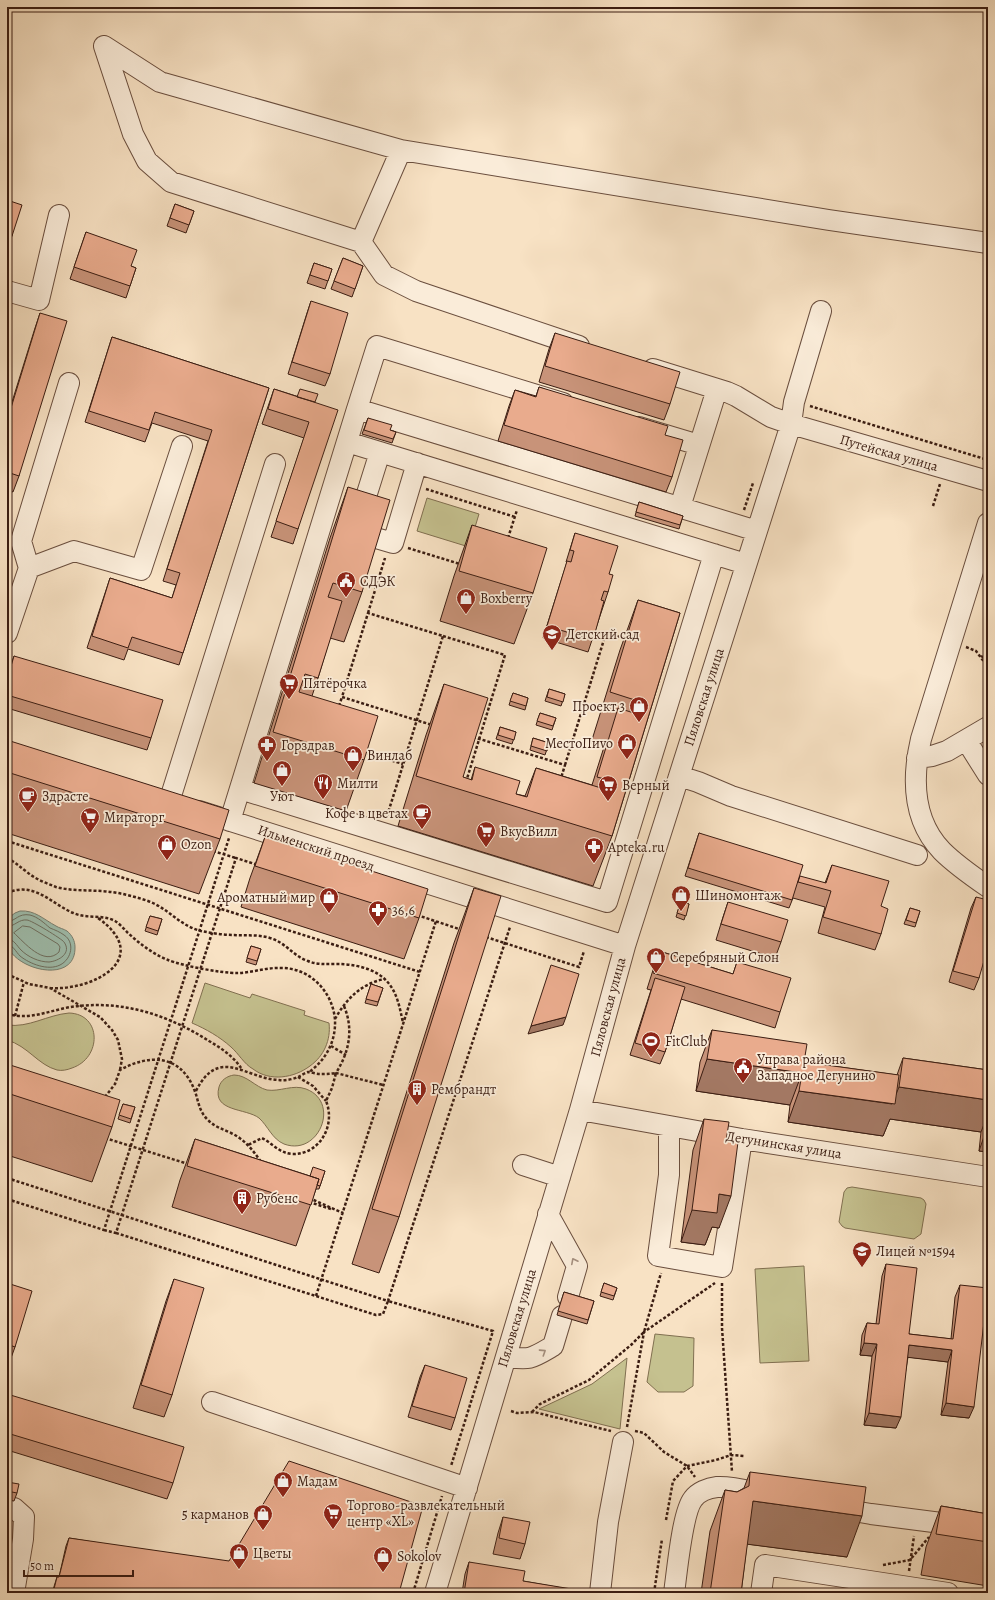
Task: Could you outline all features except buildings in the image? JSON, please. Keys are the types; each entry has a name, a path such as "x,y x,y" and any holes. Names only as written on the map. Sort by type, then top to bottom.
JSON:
{"street":[{"path":"593,351 416,290 384,275 361,242 171,182 147,161 133,134 104,46 160,82 401,150 821,219 988,243"},
{"path":"361,242 401,150"},
{"path":"7,291 39,300 59,215"},
{"name":"Пяловская улица","path":"436,1593 580,1110 625,946 791,424 794,402 821,311"},
{"path":"232,822 240,789 377,346 579,408"},
{"name":"Путейская улица","path":"637,364 736,396 771,417 791,424 988,481"},
{"path":"7,633 29,568 21,541 69,383"},
{"path":"680,507 680,477 699,445 717,389"},
{"path":"357,408 757,531"},
{"path":"624,422 699,445"},
{"path":"347,442 746,564"},
{"path":"29,568 74,551 141,570 182,446"},
{"path":"355,532 380,452"},
{"name":"Ильменский проезд","path":"275,464 162,800 625,946"},
{"path":"322,522 391,543 417,464"},
{"path":"987,529 921,739 915,778 920,812 932,839 952,861 988,888"},
{"path":"240,789 607,902 714,554"},
{"path":"917,758 939,754 988,727"},
{"path":"966,740 988,775"},
{"path":"679,776 698,782 730,796 916,855"},
{"name":"Дегунинская улица","path":"580,1110 742,1139 988,1177"},
{"path":"669,1126 669,1175 658,1256 722,1273 742,1139"},
{"path":"523,1165 560,1177"},
{"path":"548,1214 577,1266 568,1297"},
{"path":"506,1357 526,1359 536,1356 552,1346 562,1316"},
{"path":"212,1402 467,1488"},
{"path":"600,1593 608,1522 623,1442"},
{"path":"674,1593 686,1516 693,1499 705,1490 717,1487 733,1488 787,1498"},
{"path":"817,1504 871,1514 988,1529"},
{"path":"7,1506 14,1508 24,1516 24,1539 14,1593"},
{"path":"761,1593 765,1565 883,1581 906,1587 948,1593"}],"path":[{"path":"794,402 988,460"},
{"path":"411,485 515,517"},
{"path":"508,538 522,495"},
{"path":"337,712 391,543 467,566"},
{"path":"368,613 505,655 465,783 472,785"},
{"path":"561,780 606,633 628,639"},
{"path":"382,833 442,636"},
{"path":"963,647 976,651 988,660"},
{"path":"979,654 988,667"},
{"path":"342,697 437,726"},
{"path":"472,737 565,765"},
{"path":"358,750 403,764"},
{"path":"104,1230 224,854 232,822"},
{"path":"7,841 420,972"},
{"path":"209,849 265,867"},
{"path":"7,858 27,872 50,884 68,889 111,892 135,897 152,903 187,926 212,933 251,935 270,938 280,942 297,956 308,961 318,964 345,964 362,967 378,973 386,979 396,993 403,1023"},
{"path":"116,1233 236,858"},
{"path":"7,893 26,890 37,892 46,895 69,911 78,915 108,918 117,922 139,942 168,960 201,968 237,973 281,968 300,971 319,983 333,1009 335,1020 334,1031 331,1046 322,1060 309,1072 288,1080 274,1080 242,1069 231,1067 214,1070 203,1079 196,1092"},
{"path":"7,1199 379,1316 384,1313 515,911"},
{"path":"413,914 463,930"},
{"path":"8,975 24,982 50,988 72,988 93,982 108,974 117,964 120,951 119,943 111,929 97,917"},
{"path":"316,1296 436,921"},
{"path":"484,936 579,967 584,951"},
{"path":"335,1020 352,995 365,986 386,979"},
{"path":"15,1016 24,982"},
{"path":"50,988 100,1017 112,1030 120,1048 122,1059 115,1084 101,1101"},
{"path":"7,1014 15,1016 36,1016 79,1006 109,1006 156,1013 182,1025 217,1046 233,1059 242,1069"},
{"path":"326,1101 336,1074 346,1055 350,1035 344,1006"},
{"path":"331,1046 346,1055"},
{"path":"120,1070 142,1060 159,1059 170,1063 182,1071 188,1077 196,1092 198,1105 208,1121 217,1127 232,1133 248,1145 265,1167"},
{"path":"309,1072 336,1074 383,1085"},
{"path":"248,1145 260,1138 290,1154 312,1148 322,1138 329,1123 330,1113 326,1101 313,1086 298,1077"},
{"path":"102,1136 195,1166"},
{"path":"7,1178 388,1301 493,1331 413,1593"},
{"path":"305,1196 343,1213"},
{"path":"306,1201 343,1213"},
{"path":"623,1442 627,1429 644,1332 666,1257"},
{"path":"531,1412 540,1404 588,1380 631,1345 644,1332 722,1273"},
{"path":"722,1273 722,1328 733,1488"},
{"path":"883,1581 910,1560 932,1535 925,1521"},
{"path":"906,1587 910,1560 925,1521"}],"shaded area":[{"path":"427,498 479,514 469,547 417,531"},
{"path":"205,983 250,998 252,994 305,1011 304,1015 329,1023 329,1035 326,1047 315,1062 297,1073 289,1076 274,1077 260,1073 250,1067 222,1040 192,1023"},
{"path":"69,1013 80,1015 88,1021 92,1028 94,1037 93,1046 89,1055 82,1063 72,1068 57,1070 50,1068 21,1047 7,1040 7,1025 23,1025"},
{"path":"234,1075 243,1077 267,1090 296,1087 306,1089 317,1096 322,1105 324,1116 316,1136 307,1143 296,1146 284,1144 273,1136 259,1118 225,1105 220,1101 218,1095 219,1087 221,1082 229,1076"},
{"path":"852,1187 921,1198 924,1200 926,1204 921,1234 914,1239 845,1228 842,1226 839,1222 844,1192 847,1188"},
{"path":"804,1266 809,1361 760,1363 755,1269"},
{"path":"655,1334 694,1338 693,1386 684,1392 658,1392 647,1382"},
{"path":"627,1358 620,1429 539,1409 592,1384"}],"water":[{"path":"20,911 35,913 57,927 66,930 70,934 74,940 75,947 73,959 66,966 57,970 46,970 23,962 14,955 7,944 7,919"}],"place":[{"name":"СДЭК","path":"346,598"},
{"name":"Boxberry","path":"466,615"},
{"name":"Детский сад","path":"552,651"},
{"name":"Пятёрочка","path":"289,700"},
{"name":"Проект 3","path":"639,723"},
{"name":"МестоПиvo","path":"627,760"},
{"name":"Горздрав","path":"267,762"},
{"name":"Винлаб","path":"353,772"},
{"name":"Уют","path":"282,787"},
{"name":"Милти","path":"323,800"},
{"name":"Верный","path":"608,802"},
{"name":"Здрасте","path":"28,813"},
{"name":"Кофе в цветах","path":"422,830"},
{"name":"Мираторг","path":"90,834"},
{"name":"ВкусВилл","path":"486,848"},
{"name":"Ozon","path":"167,861"},
{"name":"Apteka.ru","path":"594,864"},
{"name":"Шиномонтаж","path":"681,912"},
{"name":"Ароматный мир","path":"329,914"},
{"name":"36,6","path":"378,927"},
{"name":"Серебряный Слон","path":"656,974"},
{"name":"FitClub","path":"651,1058"},
{"name":"Управа района Западное Дегунино","path":"743,1084"},
{"name":"Рембрандт","path":"417,1106"},
{"name":"Рубенс","path":"242,1215"},
{"name":"Лицей №1594","path":"862,1268"},
{"name":"Мадам","path":"283,1498"},
{"name":"Торгово-развлекательный центр «XL»","path":"333,1530"},
{"name":"5 карманов","path":"263,1531"},
{"name":"Цветы","path":"239,1570"},
{"name":"Sokolov","path":"383,1573"}]}
